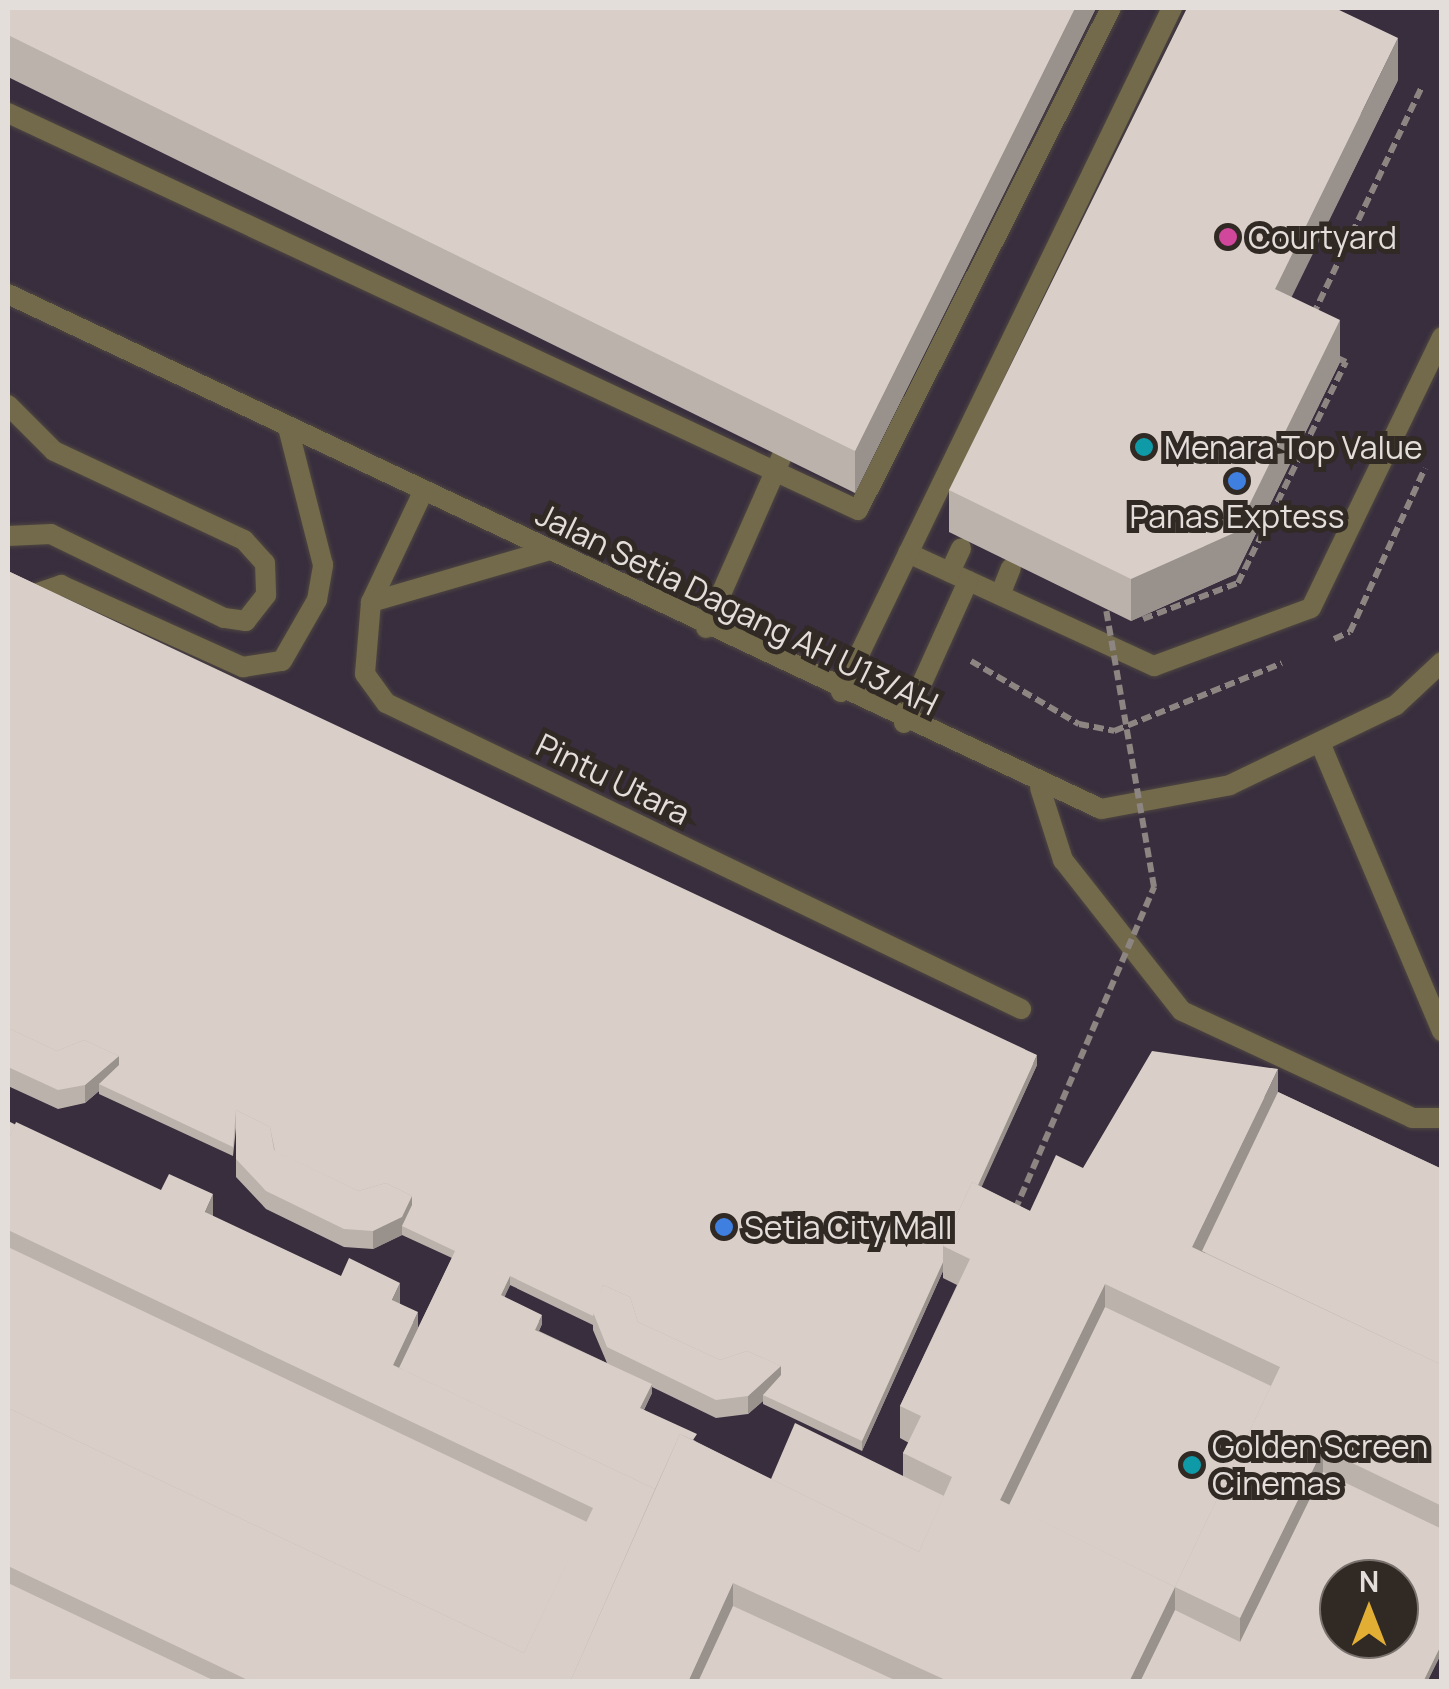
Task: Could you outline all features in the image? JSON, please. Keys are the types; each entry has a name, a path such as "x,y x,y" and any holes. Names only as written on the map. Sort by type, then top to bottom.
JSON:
{"street":[{"path":"8,113 858,510 1111,8"},
{"path":"841,692 1172,8"},
{"name":"Jalan Setia Dagang AH U13/AH","path":"8,294 1040,788 1116,806 1230,785 1320,745 1396,705 1442,662"},
{"path":"908,553 1154,666 1311,608 1442,337"},
{"path":"706,628 806,401"},
{"path":"8,405 54,451 244,540 265,563 266,595 246,621 224,618 51,534 8,536"},
{"path":"677,428 715,410"},
{"path":"35,594 62,585 244,667 282,661 317,600 323,566 288,428"},
{"name":"Pintu Utara","path":"423,492 371,602 365,674 386,704 1021,1009"},
{"path":"904,723 959,577 961,548"},
{"path":"371,602 547,551"},
{"path":"1000,595 1011,568"},
{"path":"1320,745 1442,1032"},
{"path":"1040,788 1064,860 1182,1011 1412,1118 1442,1118"}],"path":[{"path":"1309,322 1422,86"},
{"path":"1130,624 1238,583 1346,362 1316,347"},
{"path":"1006,1232 1154,887 1106,608"}],"shaded area":[{"path":"8,8 1441,8 1441,1681 8,1682"}],"building":[{"path":"8,8 1075,8 855,451 8,35"},
{"path":"1187,8 1335,8 1398,38 1275,289 1340,320 1236,532 1131,579 949,490"},
{"path":"8,571 1037,1055 978,1185 972,1182 943,1246 943,1262 862,1441 763,1395 781,1375 781,1366 747,1351 720,1360 638,1322 630,1297 603,1285 593,1316 510,1276 501,1295 542,1315 535,1330 652,1384 640,1408 697,1434 693,1440 680,1434 655,1489 399,1368 455,1251 402,1226 412,1196 386,1183 358,1191 275,1151 270,1127 236,1110 233,1147 99,1084 119,1065 119,1056 84,1040 57,1051 8,1028"},
{"path":"8,1028 57,1051 84,1040 119,1056 85,1085 58,1090 8,1067"},
{"path":"1152,1051 1278,1069 1192,1247 1442,1365 1442,1506 1323,1449 1240,1618 1175,1587 1129,1682 950,1682 733,1583 688,1682 570,1682 680,1434 919,1552 952,1477 903,1453 921,1416 900,1406 970,1259 943,1246 972,1182 1030,1211 1056,1155 1083,1168","holes":["1105,1284 1280,1367 1175,1587 1000,1500"]},
{"path":"1278,1092 1442,1169 1442,1365 1202,1251"},
{"path":"236,1110 270,1127 274,1150 358,1191 386,1183 412,1196 402,1217 373,1231 344,1229 266,1191 236,1159"},
{"path":"8,1121 15,1125 8,1141"},
{"path":"16,1122 161,1190 169,1174 213,1194 205,1212 341,1276 349,1258 400,1283 392,1300 418,1312 393,1365 655,1489 570,1682 252,1682 8,1566 8,1408 524,1653 593,1508 8,1230 8,1141"},
{"path":"8,1247 587,1522 524,1653 8,1408"},
{"path":"603,1285 630,1297 638,1322 720,1360 747,1351 781,1366 748,1396 716,1400 607,1347 593,1312"},
{"path":"1105,1307 1271,1386 1175,1587 1009,1505"},
{"path":"795,1423 944,1496 919,1552 771,1479"},
{"path":"1323,1472 1442,1529 1442,1643 1423,1682 1140,1682 1175,1610 1240,1642"},
{"path":"8,1583 217,1682 8,1682"},
{"path":"733,1606 899,1682 698,1682"}],"place":[{"name":"Courtyard","path":"1228,237"},
{"name":"Menara Top Value","path":"1144,447"},
{"name":"Panas Exptess","path":"1237,481"},
{"name":"Setia City Mall","path":"724,1227"},
{"name":"Golden Screen Cinemas","path":"1192,1465"}]}
